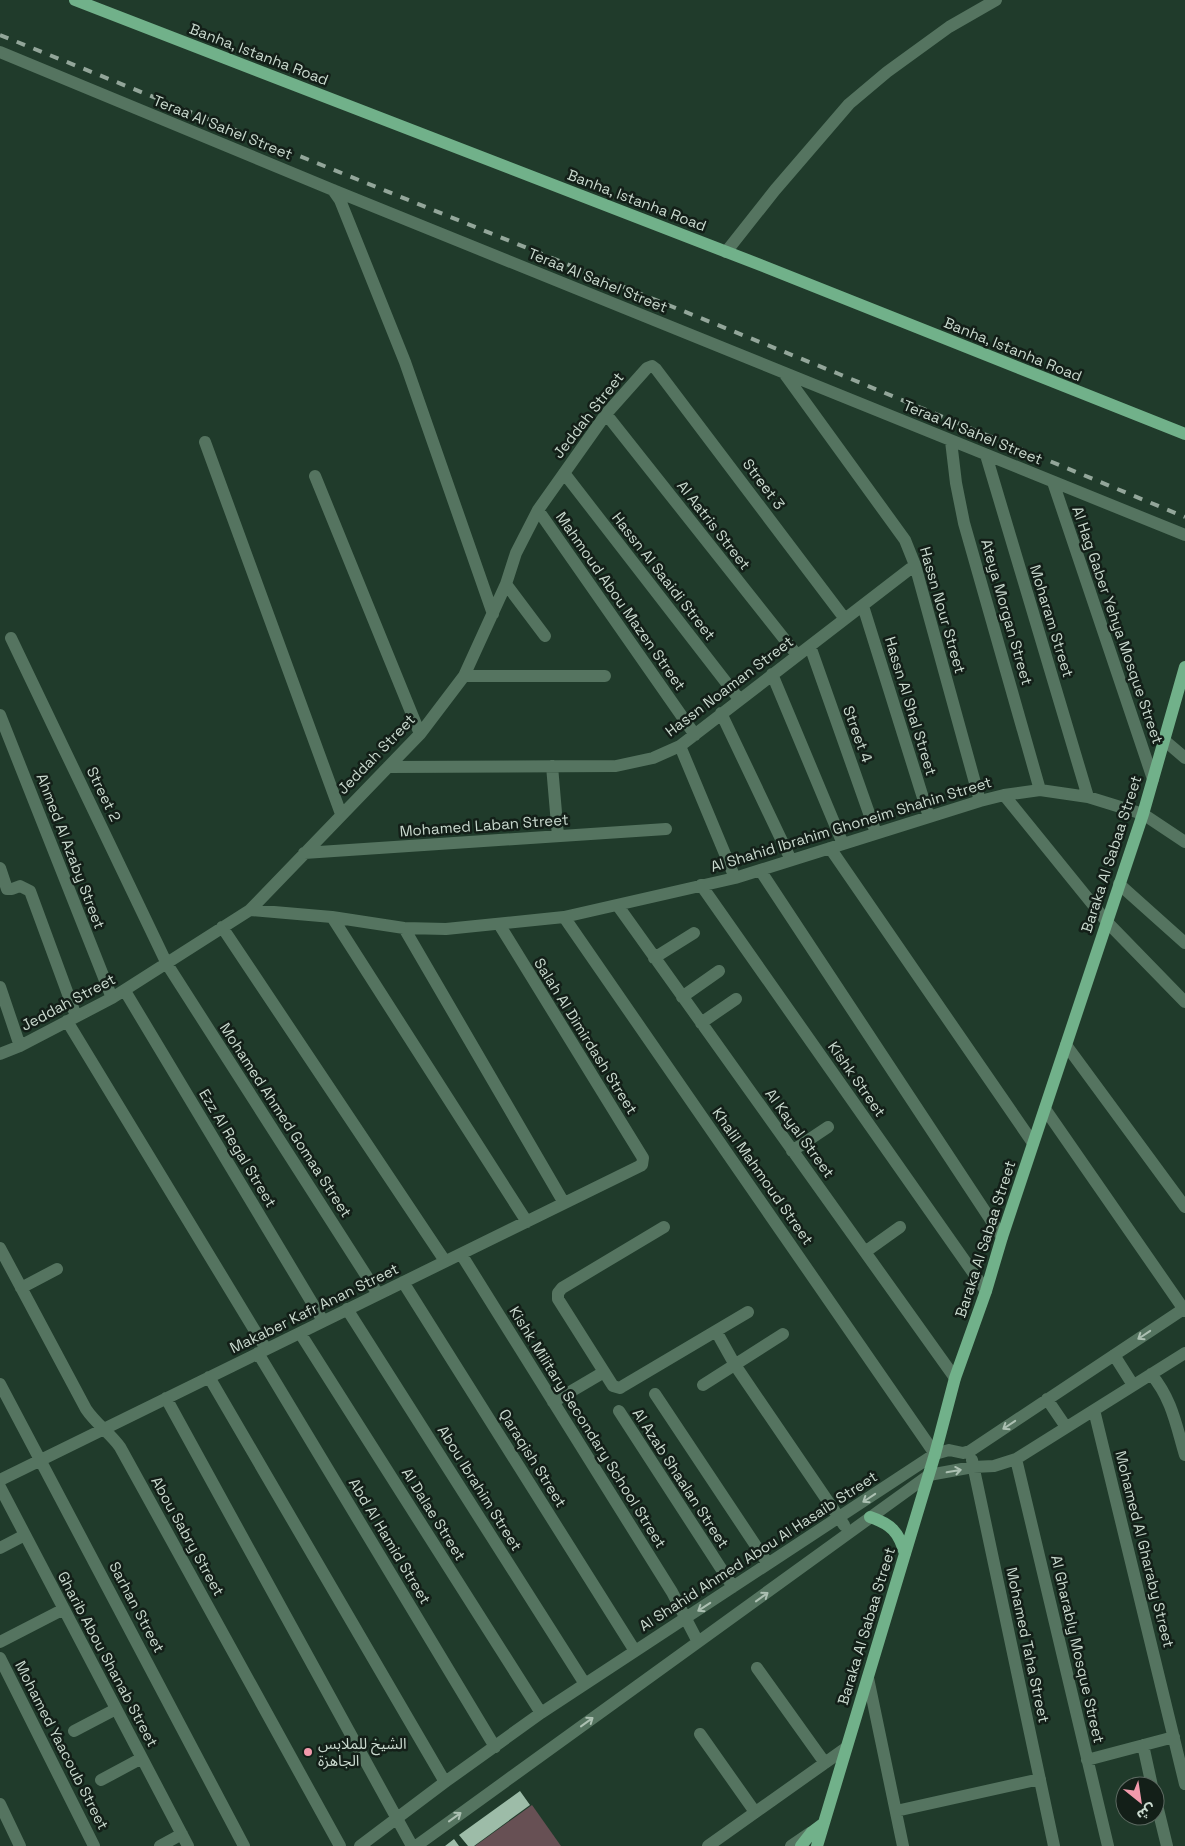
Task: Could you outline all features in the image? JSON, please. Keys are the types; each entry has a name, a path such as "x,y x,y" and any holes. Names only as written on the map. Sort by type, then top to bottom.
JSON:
{"main road":[{"name":"Banha, Istanha Road","path":"75,0 726,252 1185,434"},
{"name":"Baraka Al Sabaa Street","path":"801,1846 818,1840 824,1823 929,1475 955,1378 986,1291 1002,1237 1142,814 1185,668"},
{"path":"870,1517 883,1521 894,1530 902,1541 905,1554"}],"street":[{"path":"726,252 775,190 849,104 887,72 949,27 996,0"},
{"name":"Teraa Al Sahel Street","path":"0,52 332,190 1185,536"},
{"path":"332,190 340,200 405,362 493,614"},
{"name":"Jeddah Street","path":"0,1054 20,1046 125,991 250,910 420,734 464,676 506,584 516,553 538,510 606,414 643,372 652,366 656,369"},
{"name":"Street 3","path":"656,369 845,619"},
{"name":"Hassn Nour Street","path":"784,373 905,540 915,565 980,801"},
{"name":"Al Aatris Street","path":"606,414 797,655"},
{"name":"Ateya Morgan Street","path":"952,441 956,483 964,523 1040,790"},
{"path":"205,442 341,814"},
{"name":"Moharam Street","path":"986,455 1088,797"},
{"name":"Hassn Al Saaidi Street","path":"564,473 739,699"},
{"path":"315,476 420,734"},
{"name":"Al Hag Gaber Yehya Mosque Street","path":"1053,482 1153,779"},
{"name":"Mahmoud Abou Mazen Street","path":"538,510 695,735"},
{"name":"Hassn Noaman Street","path":"388,767 616,766 653,758 680,746 695,735 739,699 915,565"},
{"path":"506,584 545,636"},
{"name":"Hassn Al Shal Street","path":"863,606 929,817"},
{"name":"Street 2","path":"11,638 167,964"},
{"name":"Street 4","path":"810,646 876,833"},
{"path":"772,674 844,844"},
{"path":"464,676 605,676"},
{"path":"721,713 790,860"},
{"name":"Ahmed Al Azaby Street","path":"0,715 112,998"},
{"path":"1164,740 1185,758"},
{"path":"680,746 735,878"},
{"path":"552,766 558,836"},
{"name":"Al Shahid Ibrahim Ghoneim Shahin Street","path":"250,910 332,917 404,928 446,929 564,917 735,878 980,801 1004,795 1040,790 1088,797 1142,814 1185,842"},
{"path":"1004,795 1107,922 1185,1002"},
{"name":"Mohamed Laban Street","path":"304,853 666,829"},
{"path":"830,848 1033,1144"},
{"name":"Abd Al Hamid Street","path":"0,868 6,887 10,890 20,886 30,891 72,1019 262,1351 495,1746"},
{"path":"760,870 1002,1237"},
{"path":"1119,884 1185,943"},
{"name":"Kishk Street","path":"701,885 986,1291"},
{"name":"Al Kayal Street","path":"618,906 955,1378"},
{"path":"332,917 527,1222"},
{"name":"Khalil Mahmoud Street","path":"564,917 935,1454"},
{"name":"Salah Al Dimirdash Street","path":"499,924 643,1158 642,1165"},
{"path":"222,927 445,1261"},
{"path":"404,928 564,1203"},
{"path":"654,958 694,934"},
{"name":"Mohamed Ahmed Gomaa Street","path":"167,964 378,1294"},
{"path":"682,997 719,971"},
{"path":"0,987 20,1046"},
{"name":"Ezz Al Regal Street","path":"125,991 323,1321"},
{"path":"701,1023 736,1000"},
{"path":"1066,1045 1185,1206"},
{"path":"970,1450 1184,1309 1045,1109"},
{"path":"792,1151 828,1127"},
{"name":"Makaber Kafr Anan Street","path":"0,1480 642,1165"},
{"path":"664,1227 562,1288 558,1293 558,1299 613,1386 620,1388 748,1312"},
{"path":"865,1252 900,1227"},
{"name":"Abou Sabry Street","path":"0,1248 86,1409 120,1447 340,1846"},
{"name":"Kishk Military Secondary School Street","path":"460,1254 672,1592 698,1642"},
{"path":"21,1288 57,1269"},
{"name":"Qaraqish Street","path":"403,1282 636,1651"},
{"name":"Abou Ibrahim Street","path":"347,1309 585,1684"},
{"path":"716,1331 735,1365 850,1534"},
{"name":"Al Dalae Street","path":"300,1332 541,1713"},
{"path":"703,1385 783,1334"},
{"name":"Al Shahid Ahmed Abou Al Hasaib Street","path":"416,1846 850,1534 870,1517 929,1475 973,1467 994,1466 1016,1459 1185,1353"},
{"path":"1114,1355 1133,1385"},
{"path":"553,1402 604,1372"},
{"path":"1151,1374 1162,1387 1170,1402 1185,1456"},
{"path":"209,1377 445,1782"},
{"name":"Sarhan Street","path":"0,1384 244,1846"},
{"path":"655,1394 768,1564"},
{"path":"166,1398 412,1846"},
{"path":"1048,1399 1066,1427"},
{"name":"Mohamed Al Gharaby Street","path":"1094,1410 1185,1784"},
{"name":"Al Azab Shaalan Street","path":"619,1411 733,1587"},
{"name":"Al Shahid Ahmed Abou Al Hasaib Street","path":"360,1846 541,1713 935,1454 949,1450 963,1453 970,1450"},
{"name":"Mohamed Taha Street","path":"970,1450 1054,1846"},
{"name":"Al Gharably Mosque Street","path":"1016,1459 1108,1846"},
{"name":"Gharib Abou Shanab Street","path":"0,1487 188,1846"},
{"path":"0,1548 25,1535"},
{"path":"0,1642 64,1610"},
{"name":"Mohamed Yaacoub Street","path":"0,1658 94,1846"},
{"path":"757,1668 825,1763"},
{"path":"868,1678 903,1846"},
{"path":"74,1731 116,1709"},
{"path":"700,1734 755,1812"},
{"path":"1087,1760 1174,1736"},
{"path":"1143,1745 1150,1776"},
{"path":"708,1846 846,1748"},
{"path":"101,1780 142,1758"},
{"path":"896,1811 1040,1778"},
{"path":"0,1804 20,1846"},
{"path":"1162,1826 1167,1846"},
{"path":"160,1846 182,1834"},
{"path":"791,1846 818,1840"}],"shaded area":[{"path":"532,1805 561,1846 475,1846"}],"building":[{"path":"520,1791 530,1805 474,1846 468,1846 459,1835"},
{"path":"454,1839 459,1846 445,1846"}],"railway":[{"path":"0,35 839,374 1185,517"}],"place":[{"name":"الشيخ للملابس الجاهزة","path":"308,1752"}]}
